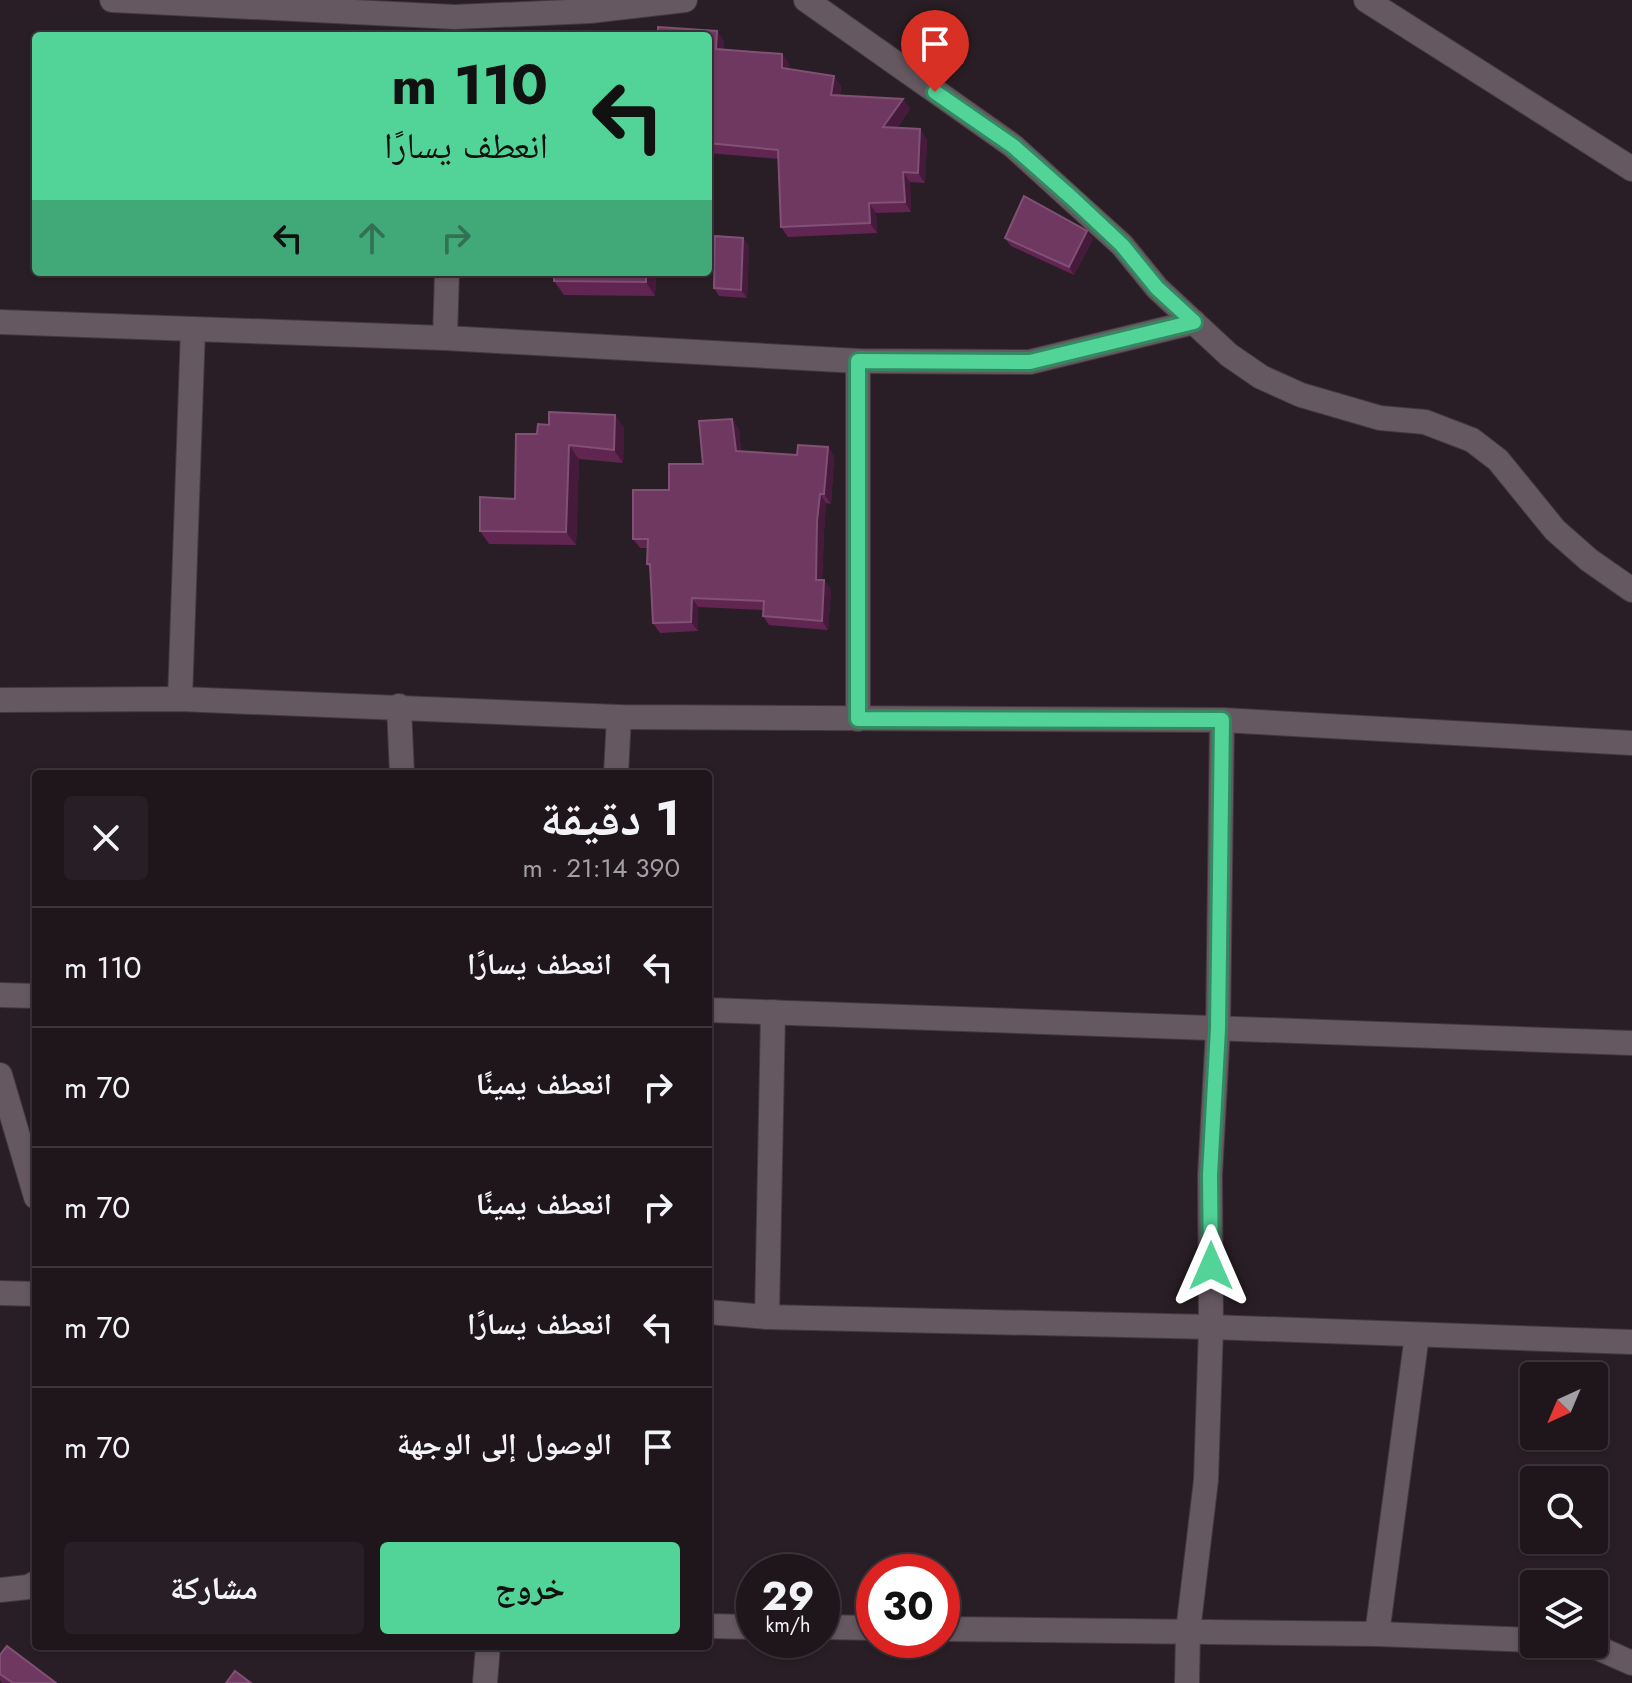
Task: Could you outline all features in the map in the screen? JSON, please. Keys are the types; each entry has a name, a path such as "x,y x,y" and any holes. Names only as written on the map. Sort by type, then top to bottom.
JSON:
{"street":[{"path":"112,0 454,26 685,0"},
{"path":"806,0 1013,146 1122,245 1157,288 1229,355 1261,377 1301,395 1380,418 1425,422 1472,440 1498,460 1555,530 1589,560 1632,590"},
{"path":"1366,0 1632,169"},
{"path":"445,338 447,276"},
{"path":"0,322 445,338 858,361 1030,362 1194,322"},
{"path":"180,699 193,329"},
{"path":"858,361 858,719"},
{"path":"0,700 180,699 619,717 1222,720 1632,743"},
{"path":"399,706 402,770"},
{"path":"616,770 619,717"},
{"path":"1187,1683 1188,1631 1206,1480 1211,1327 1210,1175 1218,1029 1222,720"},
{"path":"0,995 32,996"},
{"path":"712,1010 1632,1043"},
{"path":"767,1317 773,1012"},
{"path":"0,1075 32,1183"},
{"path":"0,1293 32,1294"},
{"path":"712,1312 767,1317 1211,1327 1632,1342"},
{"path":"1377,1634 1417,1335"},
{"path":"0,1590 32,1585"},
{"path":"712,1626 736,1627"},
{"path":"960,1629 1377,1634 1520,1639"},
{"path":"485,1683 488,1650"},
{"path":"1608,1652 1632,1663"}],"building":[{"path":"658,27 717,31 716,49 782,54 782,68 834,76 831,95 903,99 883,127 920,129 918,173 903,172 905,202 869,203 870,223 781,227 778,150 712,143 712,32 658,32"},
{"path":"1024,196 1087,231 1069,267 1005,238"},
{"path":"715,236 743,238 741,290 714,288"},
{"path":"554,276 646,276 646,282 554,281"},
{"path":"549,412 615,415 614,450 569,445 566,532 480,531 480,497 515,499 516,434 537,434 538,424 549,425"},
{"path":"732,419 736,451 797,455 798,445 828,447 824,494 820,494 817,521 816,580 824,580 822,621 763,616 764,601 692,598 691,622 653,623 650,564 647,564 648,539 633,539 633,490 669,490 669,464 703,464 699,421"},
{"path":"7,1646 56,1683 13,1683 0,1674 0,1655"},
{"path":"235,1671 251,1683 226,1683"}],"route":[{"path":"935,92 1013,146 1073,199 1122,245 1157,288 1194,322 1030,362 858,361 858,719 1222,720 1218,1029 1210,1175 1211,1266"}]}
